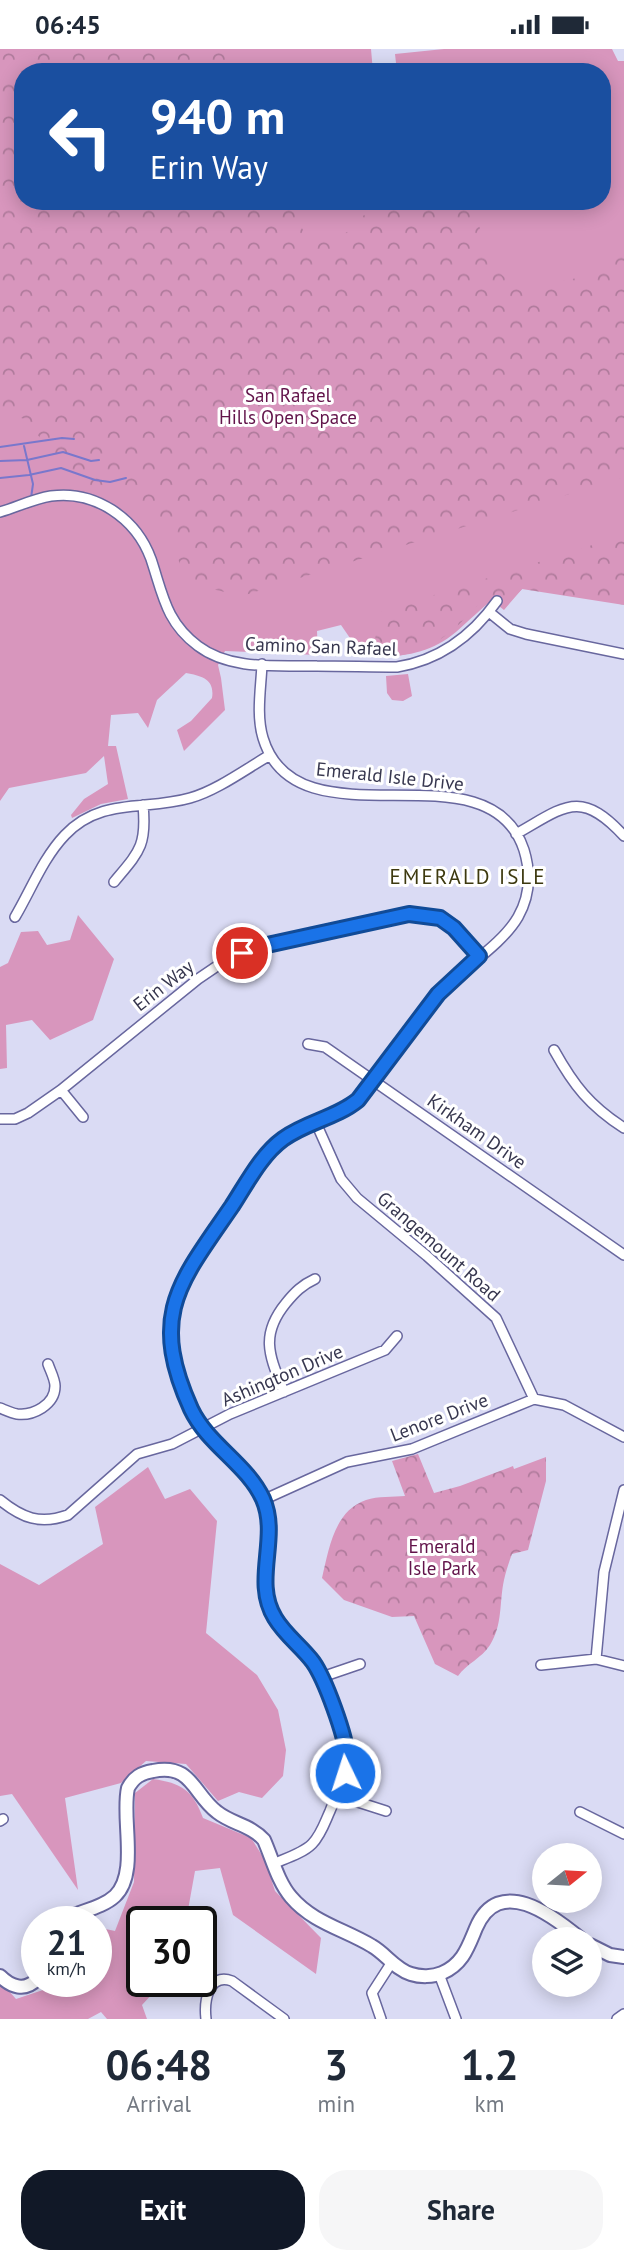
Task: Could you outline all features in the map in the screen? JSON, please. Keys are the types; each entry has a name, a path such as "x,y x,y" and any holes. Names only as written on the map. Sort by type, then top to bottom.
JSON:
{"main road":[{"path":"99,1906 114,1897 122,1885 127,1851 126,1794 131,1782 143,1773 172,1770 186,1776 217,1813 258,1833 289,1895 304,1911 370,1944 391,1962 412,1974 439,1974 456,1965 465,1956 486,1910 496,1904 518,1902 534,1907 565,1927"},
{"path":"602,1952 624,1957"},
{"path":"0,1976 9,1985 21,1988"}],"street":[{"name":"Camino San Rafael","path":"0,512 42,498 64,495 88,499 113,510 131,526 145,546 167,610 183,632 199,646 220,658 262,664 408,666 432,658 454,645 489,612 496,601"},
{"path":"489,612 510,629 523,634 624,654"},
{"name":"Emerald Isle Drive","path":"262,664 260,717 264,741 270,755 288,776 310,788 324,791 470,801 484,805 496,813 516,834 522,843 529,871 527,895 518,918 438,994 374,1081 350,1107 285,1138 268,1152 192,1264 176,1294 172,1309 170,1344 183,1388 202,1430 247,1475 263,1500 269,1518 270,1535 265,1574 269,1604 279,1624 322,1677 344,1740 347,1757 345,1773 322,1829 312,1844 275,1863"},
{"path":"15,917 51,852 66,834 88,817 113,807 143,805 200,795 270,755"},
{"path":"114,882 138,852 143,839 143,805"},
{"path":"516,834 555,810 582,806 602,814 624,836"},
{"name":"Erin Way","path":"0,1119 15,1119 29,1113 198,979 226,960 258,947 409,914 440,918 454,928 479,956"},
{"name":"Kirkham Drive","path":"308,1044 325,1047 624,1255"},
{"path":"554,1050 580,1092 594,1107 624,1128"},
{"path":"61,1090 83,1117"},
{"name":"Grangemount Road","path":"316,1123 341,1179 357,1198 496,1318 534,1399"},
{"path":"284,1392 270,1358 270,1329 276,1315 301,1286 315,1279"},
{"name":"Ashington Drive","path":"0,1500 26,1518 55,1520 68,1515 130,1458 172,1444 230,1414 385,1350 397,1336"},
{"path":"0,1408 16,1414 28,1414 41,1409 52,1398 55,1386 48,1364"},
{"path":"534,1399 564,1405 624,1437"},
{"name":"Lenore Drive","path":"263,1500 347,1462 412,1449 534,1399"},
{"path":"596,1659 604,1572 624,1490"},
{"path":"541,1665 596,1659 624,1665"},
{"path":"322,1677 360,1664"},
{"path":"336,1795 386,1811"},
{"path":"580,1812 624,1834"},
{"path":"381,2019 372,1993 391,1962"},
{"path":"439,1974 456,2019"},
{"path":"206,2019 206,1997 210,1987 217,1980 224,1978 284,2019"},
{"path":"617,2019 624,2014"}],"green space":[{"name":"San Rafael Hills Open Space","path":"0,49 371,49 372,63 14,63 14,210 611,210 611,63 396,63 395,54 444,49 612,49 618,61 624,61 624,600 527,584 504,608 494,599 446,639 414,653 368,656 352,641 341,625 317,631 318,655 225,651 218,665 225,710 184,751 177,730 191,721 212,698 211,686 202,677 186,673 157,700 148,728 138,713 111,715 108,746 116,746 128,799 101,804 72,818 71,815 84,799 108,784 104,756 86,773 9,788 0,801"},
{"name":"San Rafael Hills Open Space","path":"0,49 247,49 245,63 14,63 14,210 294,210 308,238 317,238 340,236 364,215 382,210 474,210 487,250 497,269 512,281 524,284 554,283 597,271 611,262 624,245 624,477 242,596 186,583 171,541 162,524 150,511 137,500 120,492 75,485 26,419 0,414"},
{"path":"624,535 624,605 522,589 504,610 486,596 438,641 409,654 374,657 377,613"},
{"path":"408,674 412,696 403,701 392,700 387,693 386,676"},
{"path":"78,915 114,959 93,1020 50,1040 32,1020 6,1025 7,1068 0,1069 0,967 8,963 21,932 38,931 47,945 70,940"},
{"name":"Emerald Isle Park","path":"418,1454 434,1493 546,1457 546,1481 528,1550 512,1554 504,1580 499,1621 494,1637 487,1650 458,1676 435,1664 414,1616 392,1617 344,1600 322,1578 327,1555 340,1522 355,1505 366,1500 405,1496 392,1461"},
{"path":"148,1467 165,1499 190,1489 217,1521 206,1633 257,1675 278,1710 286,1750 283,1776 262,1798 239,1792 218,1801 186,1764 146,1761 121,1783 65,1798 78,1890 12,1794 0,1796 0,1564 39,1585 103,1544 95,1507"},
{"path":"153,1779 171,1783 190,1794 203,1818 251,1838 265,1860 275,1891 321,1938 316,1974 233,1915 220,1868 195,1871 189,1906 126,1906 126,1997 149,1997 142,2005 147,2019 107,2019 101,2012 88,2019 0,2019 0,1981 16,1999 112,1997 112,1930 115,1931 134,1882 135,1793"}],"waterway":[{"path":"0,447 62,438 74,439"},
{"path":"24,446 33,484 31,498"},
{"path":"0,461 27,460 63,452 91,461 99,460"},
{"path":"0,478 61,468 95,480 110,482 126,478"}],"district":[{"name":"EMERALD ISLE","path":"468,877"}],"route":[{"path":"242,953 258,947 409,914 440,918 454,928 479,956 438,994 422,1013 358,1100 343,1111 297,1131 268,1152 192,1264 176,1294 172,1309 170,1344 190,1408 202,1430 247,1475 263,1500 269,1518 270,1535 265,1574 269,1604 273,1616 304,1651 322,1677 344,1740 347,1757 345,1773"}]}
